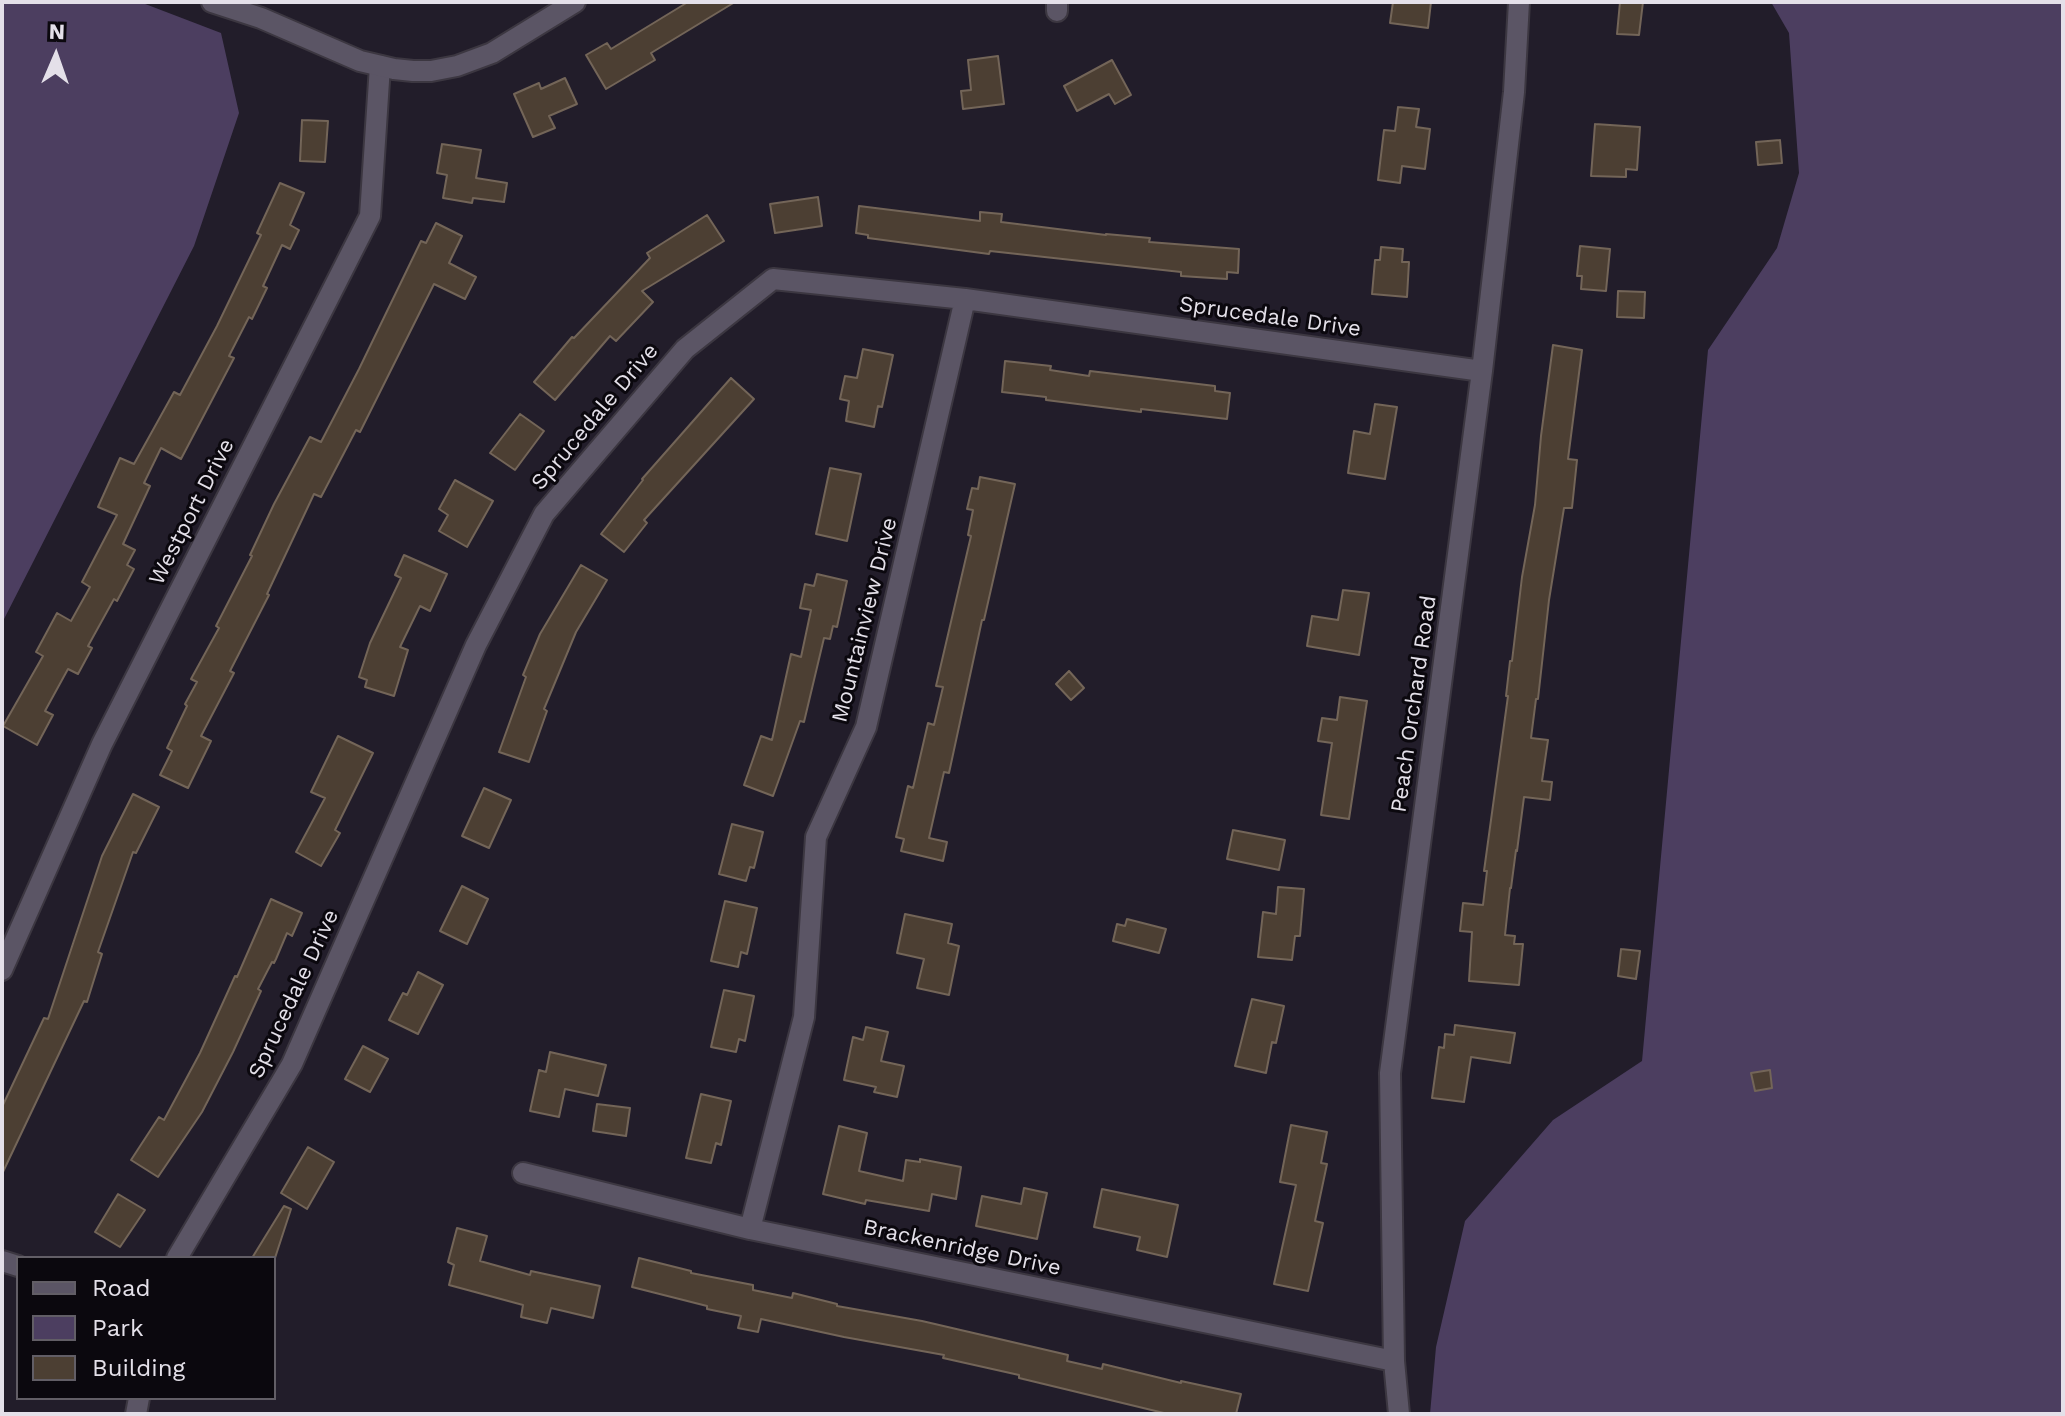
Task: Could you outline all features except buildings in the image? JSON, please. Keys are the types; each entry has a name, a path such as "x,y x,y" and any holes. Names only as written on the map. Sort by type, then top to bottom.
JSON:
{"street":[{"path":"212,2 261,18 380,66 431,71 457,66 508,45 575,2"},
{"name":"Peach Orchard Road","path":"1399,1414 1394,1361 1390,1073 1482,371 1514,92 1519,2"},
{"name":"Westport Drive","path":"2,970 102,744 370,216 380,66"},
{"name":"Sprucedale Drive","path":"178,1256 292,1064 476,645 544,514 685,349 773,279 965,299 1482,371"},
{"name":"Mountainview Drive","path":"750,1229 804,1017 816,837 866,727 965,299"},
{"name":"Brackenridge Drive","path":"523,1173 750,1229 1394,1361"}],"green space":[{"path":"2,2 140,2 221,33 239,113 194,246 2,623"},
{"path":"1771,2 2063,2 2063,1414 1430,1414 1436,1347 1465,1221 1553,1120 1642,1061 1708,350 1777,248 1799,173 1789,33"}]}
